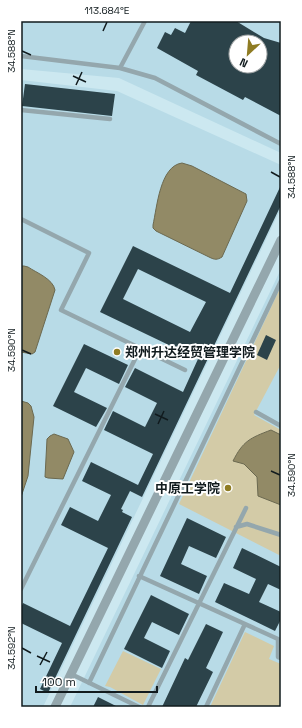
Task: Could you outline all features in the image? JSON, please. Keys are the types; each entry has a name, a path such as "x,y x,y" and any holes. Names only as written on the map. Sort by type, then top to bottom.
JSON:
{"street":[{"path":"55,707 281,240"}],"lane":[{"path":"120,68 145,21"},
{"path":"21,56 120,68 155,78 281,144"},
{"path":"21,110 110,120"},
{"path":"21,219 89,253 61,310 185,370"},
{"path":"89,683 281,281"},
{"path":"21,589 140,348"},
{"path":"256,412 281,426"},
{"path":"148,707 246,508"},
{"path":"236,528 247,524 281,535"},
{"path":"139,576 278,639 279,658"},
{"path":"206,707 245,624"},
{"path":"279,658 281,650"},
{"path":"71,674 139,707"}],"shaded area":[{"path":"21,21 281,21 281,153 119,78 21,69"},
{"name":"郑州升达经贸管理学院","path":"21,80 117,91 281,165 281,208 43,707 21,707"},
{"path":"182,163 192,166 246,194 247,201 222,257 219,259 211,258 156,231 153,228 158,198 164,179 169,171"},
{"path":"21,266 28,267 44,277 54,286 55,290 35,352 32,354 21,352"},
{"name":"中原工学院","path":"281,269 281,707 70,707"},
{"path":"281,286 281,364 254,415 281,430 281,556 179,504"},
{"path":"21,401 28,403 31,406 34,417 28,476 21,497"},
{"path":"271,430 281,435 281,505 258,496 257,477 244,464 233,461 240,449 248,441"},
{"path":"54,434 68,439 74,452 63,479 45,477 47,439"},
{"path":"245,632 274,646 269,659 281,664 281,707 210,707"},
{"path":"123,651 161,669 143,705 110,687 105,686"}],"building":[{"path":"191,21 236,21 257,34 228,34 228,74 268,74 268,39 281,43 281,116 245,97 243,100 196,75 198,71 157,48 165,32 171,35 175,28 185,33"},
{"path":"25,84 115,94 112,116 22,106"},
{"path":"281,185 281,205 142,497 130,491 121,509 123,510 122,512 132,517 48,693 40,689 62,643 21,623 21,608 23,603 70,626 108,548 61,525 70,507 98,521 111,495 82,481 91,462 138,485 153,454 104,430 113,411 145,427 157,403 125,387 135,368 183,392 198,359 100,312 133,246 230,293","holes":["138,269 206,302 190,332 123,299"]},
{"path":"266,335 276,340 267,360 257,355"},
{"path":"84,344 128,365 119,384 86,368 74,392 107,408 96,427 53,406"},
{"path":"187,518 226,537 216,558 189,546 181,564 207,576 199,594 160,576"},
{"path":"242,548 281,567 281,590 268,584 259,602 281,612 281,619 275,631 215,602 224,583 249,594 256,579 233,568"},
{"path":"151,595 189,614 179,635 152,622 144,638 170,651 162,668 124,649"},
{"path":"206,624 223,632 206,668 213,672 196,707 162,707 185,658 188,660"},
{"path":"98,697 118,707 93,707"}],"place":[{"name":"郑州升达经贸管理学院","path":"117,352"},
{"name":"中原工学院","path":"228,488"}]}
